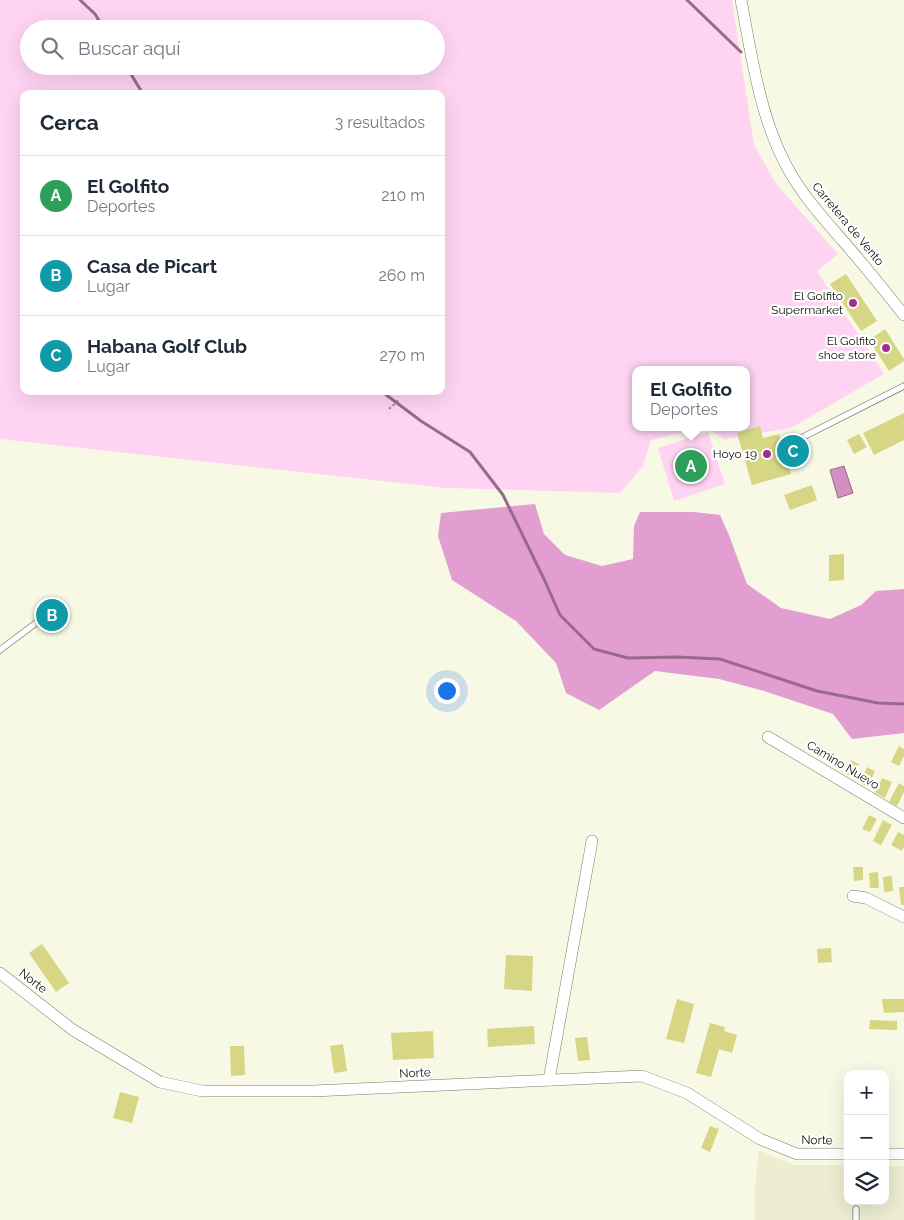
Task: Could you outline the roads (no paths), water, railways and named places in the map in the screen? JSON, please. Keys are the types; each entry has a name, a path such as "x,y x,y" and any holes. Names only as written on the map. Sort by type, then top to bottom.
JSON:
{"street":[{"name":"Carretera de Vento","path":"741,0 752,63 769,123 786,165 808,202 904,315"},
{"name":"Camino Nuevo","path":"768,737 904,818"},
{"path":"549,1080 592,841"},
{"path":"853,896 866,898 904,917"},
{"name":"Norte","path":"0,973 73,1030 160,1082 202,1091 313,1091 642,1076 688,1093 760,1139 797,1154 844,1154"},
{"path":"889,1154 904,1154"}],"lane":[{"path":"795,441 904,386"},
{"path":"0,650 36,622"},
{"path":"856,1208 856,1220"}],"waterway":[{"path":"80,0 99,20"},
{"path":"687,0 741,52"},
{"path":"131,75 141,90"},
{"path":"386,395 421,421 470,452 503,495 560,615 594,649 628,658 677,657 720,659 817,691 878,703 904,704"}],"place":[{"name":"El Golfito Supermarket","path":"853,303"},
{"name":"El Golfito shoe store","path":"886,348"},
{"name":"Habana Golf Club","path":"793,451"},
{"name":"Hoyo 19","path":"767,454"},
{"name":"El Golfito","path":"691,466"},
{"name":"Casa de Picart","path":"52,615"}]}
